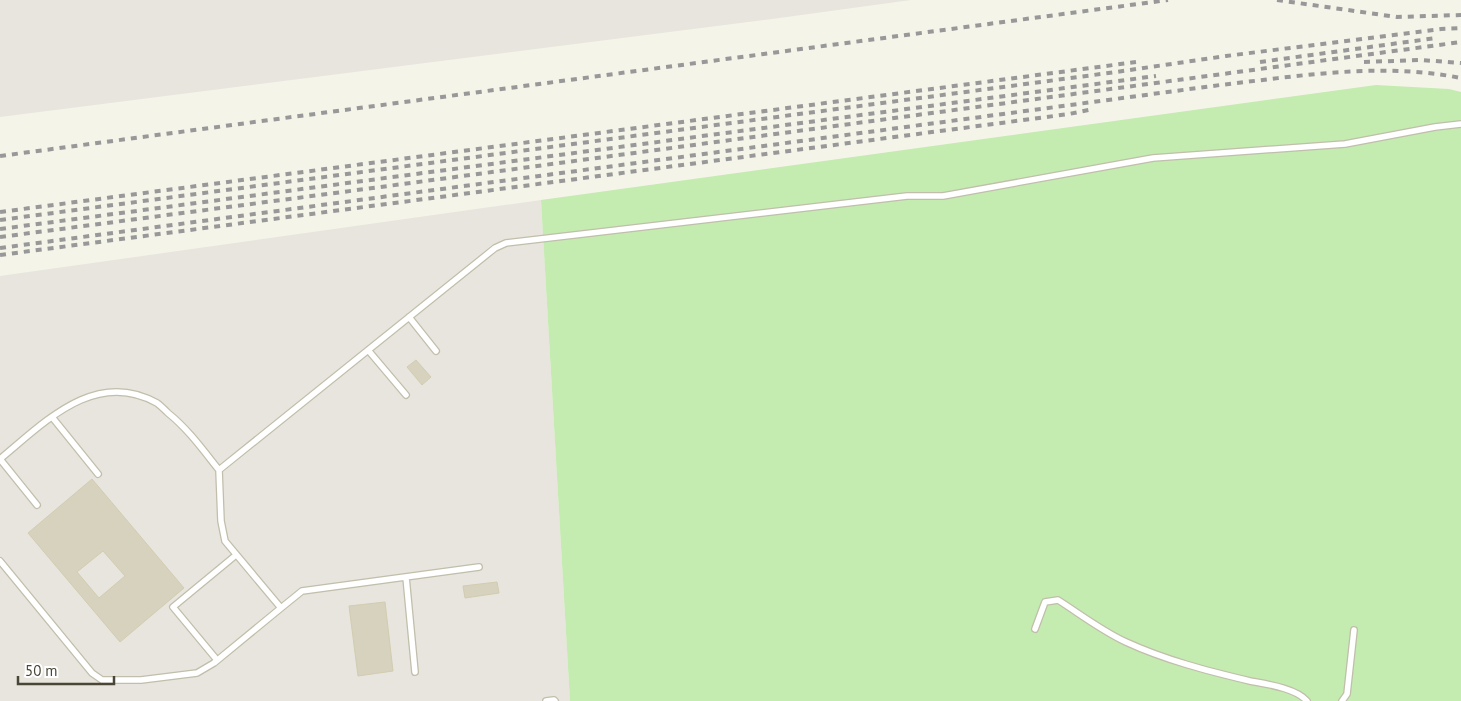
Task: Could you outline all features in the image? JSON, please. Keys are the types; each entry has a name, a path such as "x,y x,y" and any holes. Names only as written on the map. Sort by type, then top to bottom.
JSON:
{"lane":[{"path":"219,470 495,248 506,243 907,196 943,196 1153,158 1345,144 1461,124"},
{"path":"409,317 436,351"},
{"path":"368,350 406,395"},
{"path":"37,505 0,459 59,411 84,397 108,391 133,394 157,403 183,425 219,470 221,521 225,541 281,608"},
{"path":"52,417 98,474"},
{"path":"217,660 173,607 236,555"},
{"path":"0,561 92,673 102,680 141,680 197,673 217,660 302,591 479,567"},
{"path":"406,577 416,672"},
{"path":"1035,629 1045,602 1058,600 1125,642 1205,669 1278,687 1303,696 1307,701"},
{"path":"1342,701 1347,694 1354,630"},
{"path":"546,701 555,701"}],"shaded area":[{"path":"0,0 911,0 0,117"},
{"path":"541,200 570,701 0,701 0,276"}],"green space":[{"path":"1376,85 1449,89 1461,92 1461,701 570,701 541,200"}],"building":[{"path":"416,360 431,377 422,385 407,367"},
{"path":"92,479 184,588 120,642 28,533","holes":["103,551 125,576 99,598 77,572"]},
{"path":"497,582 499,593 465,598 463,586"},
{"path":"385,602 393,671 358,676 349,606"}],"railway":[{"path":"0,156 1168,0"},
{"path":"1277,0 1397,17 1461,15"},
{"path":"0,220 1226,56 1461,28"},
{"path":"1260,62 1436,38"},
{"path":"0,237 1461,42"},
{"path":"1364,62 1421,60 1461,63"},
{"path":"0,212 1136,62"},
{"path":"0,248 1280,78 1371,71 1431,73 1461,78"},
{"path":"0,229 1156,76"},
{"path":"0,255 1069,114 1093,109"}]}
